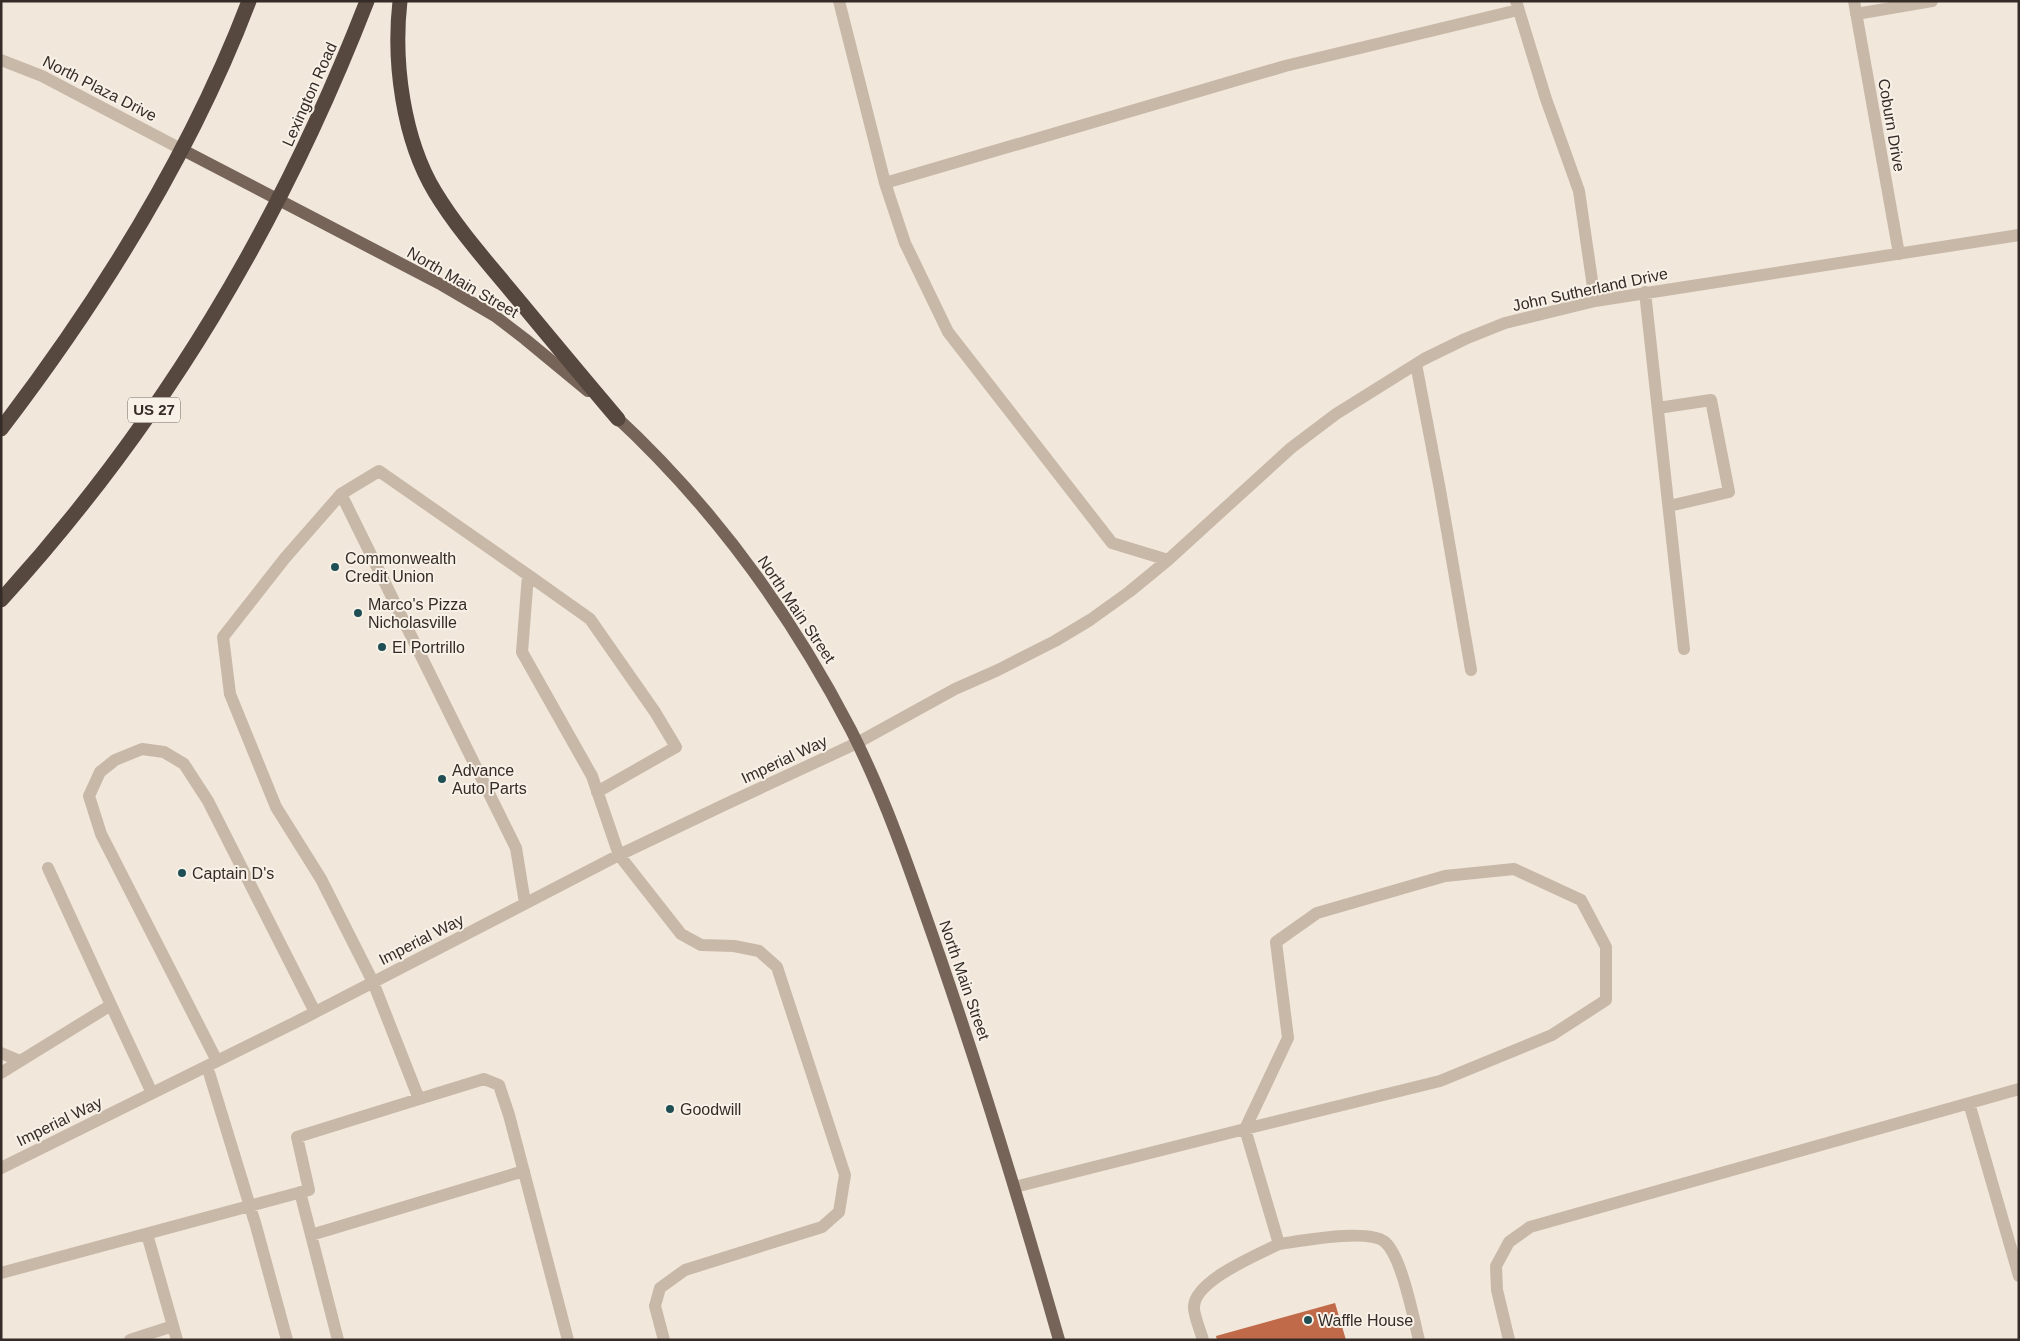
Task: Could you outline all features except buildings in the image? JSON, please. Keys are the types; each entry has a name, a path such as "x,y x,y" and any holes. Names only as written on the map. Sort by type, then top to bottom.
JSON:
{"highway":[{"path":"1,429 52,363 108,278 159,191 204,104 249,1"},
{"name":"Lexington Road","path":"279,200 318,120 367,1"},
{"path":"400,1 398,55 403,94 421,164 434,191 458,228 618,419"},
{"name":"US 27","path":"1,600 74,516 157,405 221,306 279,200"}],"main road":[{"name":"North Main Street","path":"182,149 442,285 495,316 573,378 618,419 680,481 719,527 758,578 809,654 857,743 885,806 929,925 979,1071 1059,1340"}],"street":[{"path":"838,1 885,182 905,244 948,332 1112,542 1168,560"},
{"path":"1855,8 1932,1"},
{"path":"885,182 1285,66 1517,6 1546,99 1579,192 1595,301"},
{"name":"Coburn Drive","path":"1855,8 1899,254"},
{"name":"North Plaza Drive","path":"1,60 42,76 182,149"},
{"name":"John Sutherland Drive","path":"1168,560 1291,448 1336,414 1416,364 1465,339 1505,323 1595,301 1646,292 2019,235"},
{"path":"1646,292 1684,649"},
{"path":"1416,364 1471,670"},
{"path":"1658,408 1712,400 1729,492 1669,506"},
{"path":"419,1099 373,982 321,879 276,807 230,694 223,637 285,558 341,494 378,471 590,619 655,712 676,747 598,792"},
{"path":"341,494 516,848 525,904"},
{"name":"Imperial Way","path":"1,1168 315,1012 619,856 857,743 954,689 998,670 1055,641 1122,598 1168,560"},
{"path":"528,575 522,652 592,776 619,856 681,934 701,945 734,946 759,951 777,967 845,1175 839,1212 822,1227 685,1270 660,1288 655,1306 664,1340"},
{"path":"287,1340 212,1063 101,834 89,796 100,772 115,760 142,749 164,752 184,764 208,802 315,1012"},
{"path":"48,868 152,1094"},
{"path":"1015,1187 1245,1129 1440,1081 1552,1035 1606,1000 1606,947 1581,900 1514,869 1445,876 1317,913 1276,942 1288,1038 1245,1129 1279,1244"},
{"path":"1,1073 112,1005"},
{"path":"1,1054 20,1061"},
{"path":"1,1273 309,1190 297,1137 484,1079 499,1085 510,1115 568,1340"},
{"path":"1509,1340 1497,1290 1496,1266 1509,1242 1530,1227 2019,1089"},
{"path":"1970,1103 2019,1276"},
{"path":"311,1235 524,1172"},
{"path":"300,1192 338,1340"},
{"path":"147,1234 177,1340"},
{"path":"1203,1340 1194,1306 1200,1293 1217,1275 1279,1244 1362,1234 1384,1242 1397,1260 1420,1340"},
{"path":"130,1340 173,1326"}],"place":[{"name":"Commonwealth Credit Union","path":"335,567"},
{"name":"Marco's Pizza Nicholasville","path":"358,613"},
{"name":"El Portrillo","path":"382,647"},
{"name":"Advance Auto Parts","path":"442,779"},
{"name":"Captain D's","path":"182,873"},
{"name":"Goodwill","path":"670,1109"},
{"name":"Waffle House","path":"1308,1320"}]}
